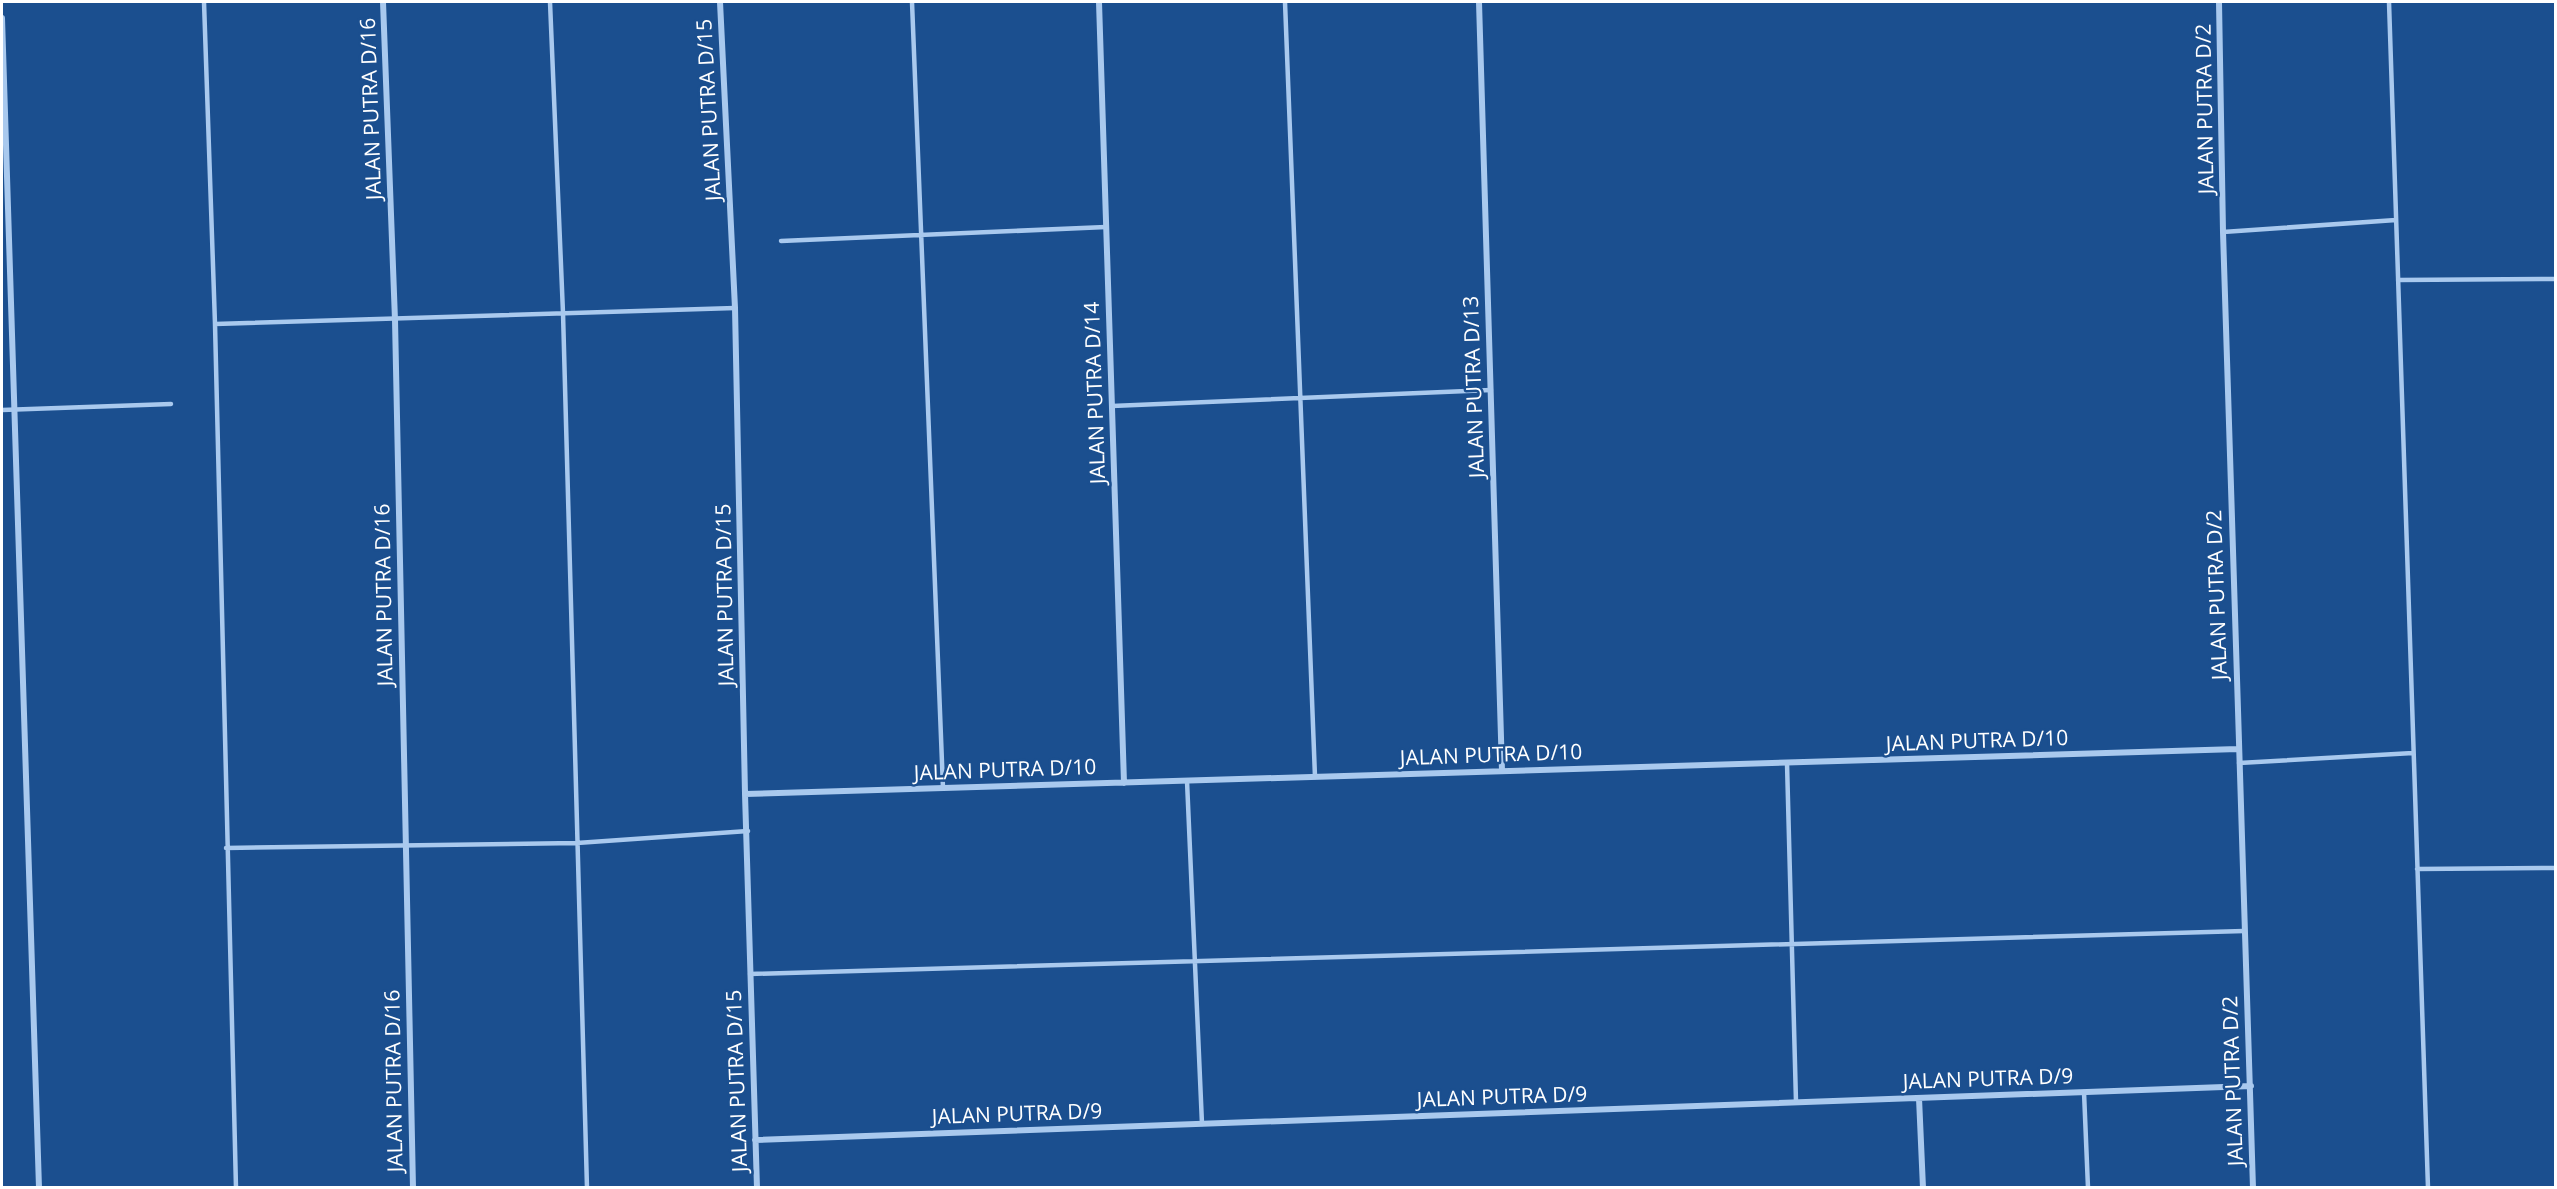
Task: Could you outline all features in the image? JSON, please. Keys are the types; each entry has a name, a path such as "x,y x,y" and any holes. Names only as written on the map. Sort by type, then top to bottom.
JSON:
{"street":[{"name":"JALAN PUTRA D/16","path":"384,2 395,320 413,1188"},
{"name":"JALAN PUTRA D/15","path":"720,2 735,308 745,795 748,831 757,1188"},
{"name":"JALAN PUTRA D/14","path":"1099,2 1124,783"},
{"name":"JALAN PUTRA D/13","path":"1479,2 1502,771"},
{"name":"JALAN PUTRA D/2","path":"2219,2 2223,232 2253,1188"},
{"path":"2,18 39,1188"},
{"name":"JALAN PUTRA D/10","path":"745,795 2238,749"},
{"name":"JALAN PUTRA D/9","path":"755,1140 2251,1086"},
{"path":"1919,1098 1923,1188"}],"lane":[{"path":"204,2 215,324 236,1188"},
{"path":"550,2 563,313 587,1188"},
{"path":"912,2 943,788"},
{"path":"1285,2 1315,777"},
{"path":"2389,2 2428,1188"},
{"path":"2223,232 2396,220"},
{"path":"781,241 1106,227"},
{"path":"2398,280 2556,279"},
{"path":"215,324 735,308"},
{"path":"1112,406 1491,390"},
{"path":"2,410 171,404"},
{"path":"2239,764 2413,753"},
{"path":"1787,763 1796,1102"},
{"path":"1187,781 1202,1124"},
{"path":"226,848 577,843 748,831"},
{"path":"2417,869 2556,868"},
{"path":"750,975 2244,931"},
{"path":"2084,1092 2088,1188"}]}
